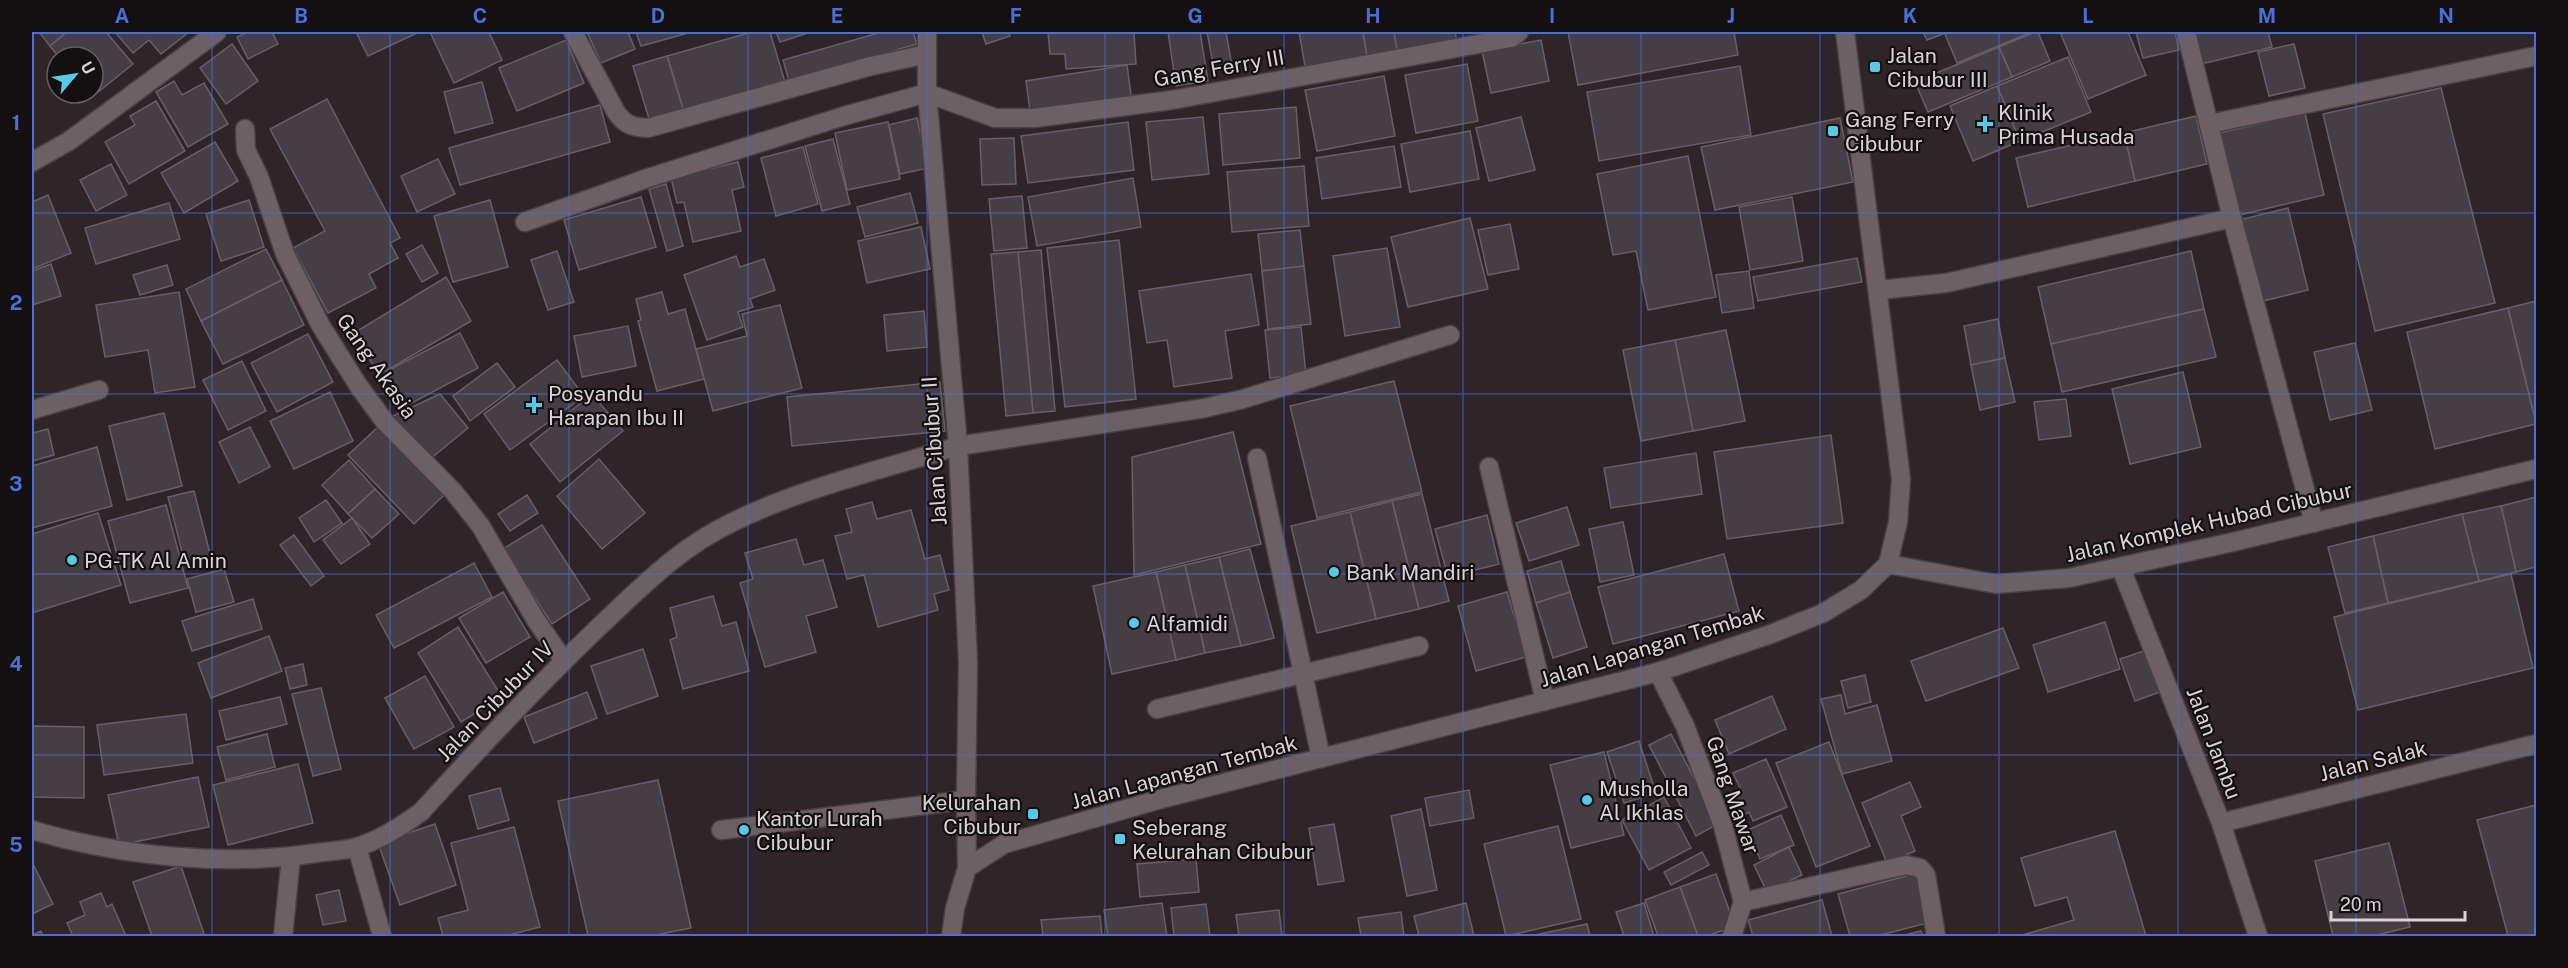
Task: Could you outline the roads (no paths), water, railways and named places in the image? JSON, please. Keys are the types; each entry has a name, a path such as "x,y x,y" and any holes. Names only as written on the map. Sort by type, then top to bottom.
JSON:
{"street":[{"path":"32,162 69,141 217,32"},
{"path":"573,32 616,112 624,123 634,128 648,128 871,66 927,54"},
{"name":"Jalan Cibubur II","path":"927,32 927,93 958,446 968,662 967,868"},
{"name":"Gang Ferry III","path":"927,93 995,118 1034,118 1172,100 1511,38 1519,32"},
{"path":"1845,32 1901,479 1898,522 1888,564"},
{"path":"2186,32 2232,218 2314,523"},
{"path":"2209,124 2536,56"},
{"path":"525,222 648,178 844,116 927,93"},
{"name":"Gang Akasia","path":"245,129 246,150 259,177 285,254 321,326 358,385 385,422 453,491 480,525 536,620 564,661"},
{"path":"1879,290 1946,283 2232,218"},
{"name":"Jalan Cibubur IV","path":"32,830 69,841 151,854 243,859 291,857 357,847 403,826 421,812 564,661 665,564 699,540 734,521 779,502 958,446 1205,408 1243,399 1450,335"},
{"path":"32,410 99,390"},
{"path":"1257,458 1321,758"},
{"path":"1489,467 1545,702"},
{"name":"Jalan Komplek Hubad Cibubur","path":"1888,564 1996,584 2069,578 2314,523 2536,469"},
{"name":"Jalan Lapangan Tembak","path":"967,868 1004,844 1161,799 1658,672 1771,634 1823,613 1861,590 1888,564"},
{"name":"Jalan Jambu","path":"2121,568 2221,823 2258,936"},
{"path":"1157,709 1419,646"},
{"name":"Gang Mawar","path":"1658,672 1685,726 1723,826 1743,903"},
{"name":"Jalan Salak","path":"2221,823 2536,744"},
{"path":"721,830 966,800"},
{"path":"357,847 382,936"},
{"path":"283,936 291,857"},
{"path":"1732,936 1743,903 1906,865 1920,868 1926,875 1936,936"},
{"path":"951,936 955,908 967,868"}],"place":[{"name":"Jalan Cibubur III","path":"1875,67"},
{"name":"Klinik Prima Husada","path":"1985,124"},
{"name":"Gang Ferry Cibubur","path":"1833,131"},
{"name":"Posyandu Harapan Ibu II","path":"534,405"},
{"name":"PG-TK Al Amin","path":"72,560"},
{"name":"Bank Mandiri","path":"1334,572"},
{"name":"Alfamidi","path":"1134,623"},
{"name":"Musholla Al Ikhlas","path":"1587,800"},
{"name":"Kelurahan Cibubur","path":"1033,814"},
{"name":"Kantor Lurah Cibubur","path":"744,830"},
{"name":"Seberang Kelurahan Cibubur","path":"1120,839"}]}
